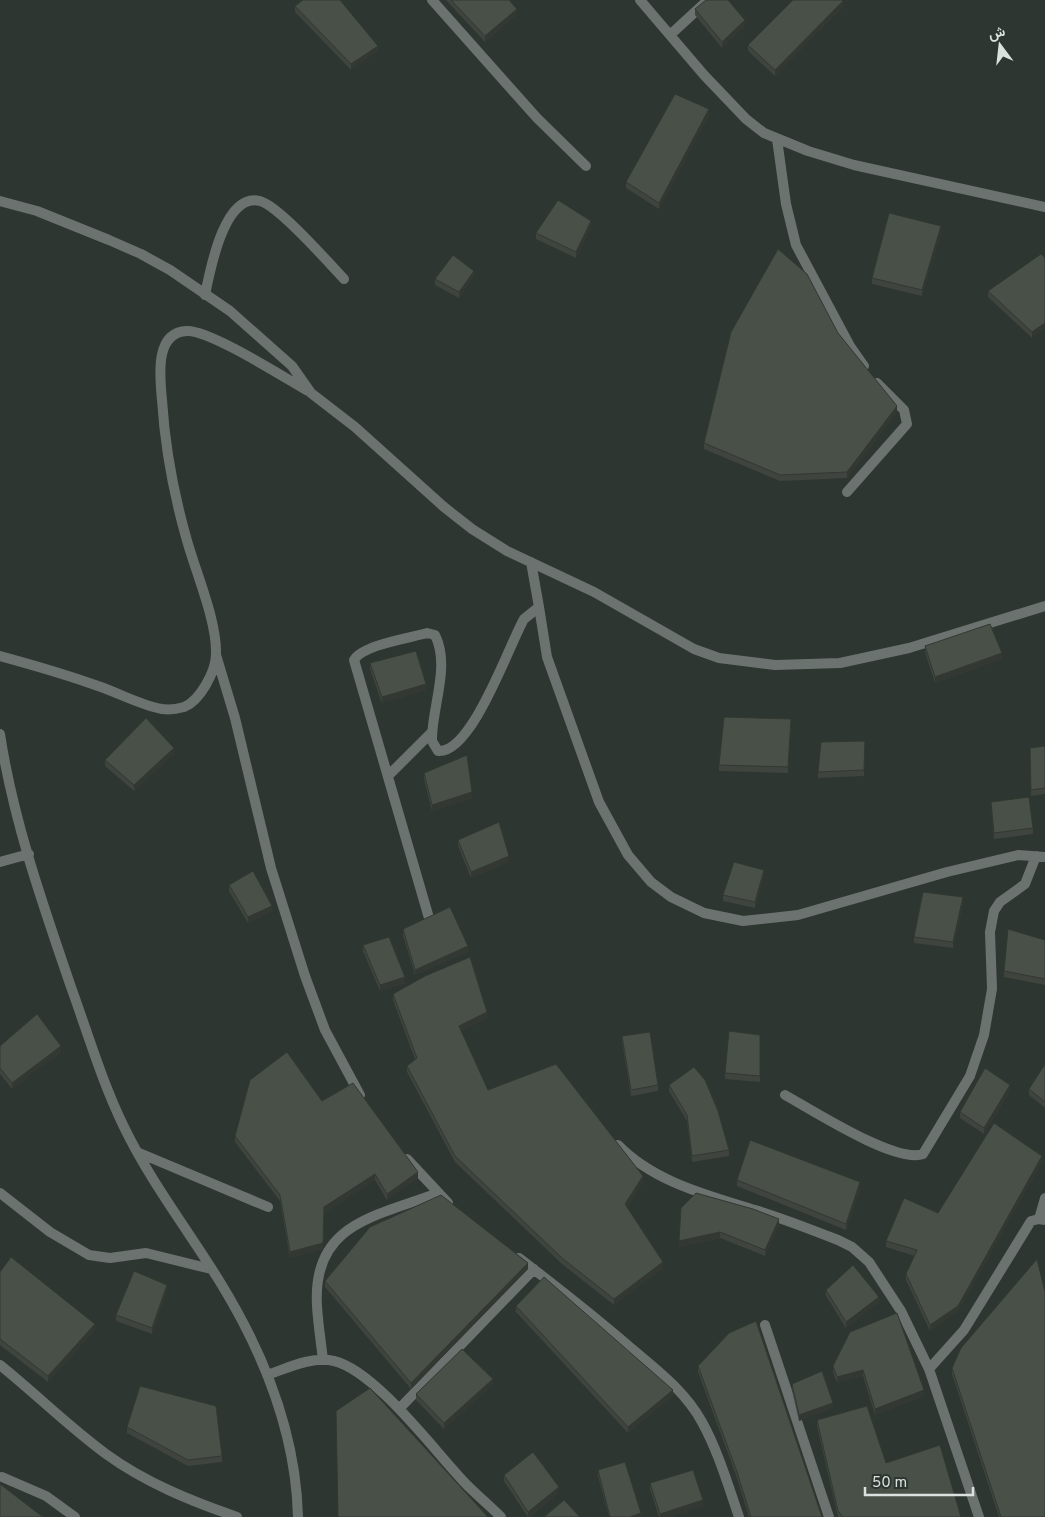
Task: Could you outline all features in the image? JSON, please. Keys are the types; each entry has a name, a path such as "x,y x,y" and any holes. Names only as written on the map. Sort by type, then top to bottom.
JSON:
{"street":[{"path":"432,0 508,86 586,166"},
{"path":"640,0 746,119 764,133 854,165 1045,207"},
{"path":"670,35 708,0"},
{"path":"777,139 790,225 801,257 850,346 872,378 904,410 907,417 906,424 899,435 847,492"},
{"path":"205,295 214,258 226,226 236,209 250,201 258,200 275,209 344,279"},
{"path":"0,201 37,212 141,254 170,270 230,311 281,355 292,366 312,393"},
{"path":"369,1107 340,1059 313,1000 271,868 234,718 216,655 210,618 186,538 167,461 160,379 163,350 166,342 174,334 186,331 197,332 242,353 312,393 355,427 472,529 507,551 594,592 694,649 719,658 775,665 812,665 862,659 909,648 1045,606"},
{"path":"530,562 547,657 599,802 628,854 651,882 671,897 704,913 743,921 814,911 947,872 1018,855 1041,857 1025,884 1000,902 994,911 990,932 992,989 984,1036 970,1076 924,1154 914,1157 904,1155 872,1143 786,1095"},
{"path":"429,918 354,660 357,654 427,633 435,635 439,656 440,687 431,733 432,741 438,751 452,748 468,732 522,623 527,615 539,607"},
{"path":"0,656 99,686 161,709 175,710 186,706 199,694 206,682 216,655"},
{"path":"388,776 431,733"},
{"path":"0,734 10,786 29,854 94,1054 113,1102 137,1152 235,1307 267,1375 290,1443 296,1481 298,1517"},
{"path":"0,862 29,854"},
{"path":"618,1145 626,1153 651,1170 690,1189 827,1235 852,1247 876,1271 900,1311 929,1369 978,1517"},
{"path":"399,1148 438,1193 456,1209"},
{"path":"137,1152 268,1208"},
{"path":"0,1193 50,1232 90,1255 110,1258 146,1252 211,1269"},
{"path":"323,1360 317,1288 319,1272 330,1245 350,1228 438,1193"},
{"path":"929,1369 964,1330 1031,1221 1042,1219 1045,1198"},
{"path":"512,1252 652,1366 673,1384 688,1401 702,1422 722,1466 739,1517"},
{"path":"399,1409 534,1269"},
{"path":"765,1326 829,1517"},
{"path":"267,1375 309,1361 323,1360 334,1361 354,1369 399,1409 467,1485 501,1517"},
{"path":"0,1365 106,1453 130,1469 174,1493 237,1517"},
{"path":"2,1477 46,1496 75,1517"}],"building":[{"path":"303,0 340,0 378,46 351,64 295,6"},
{"path":"451,0 509,0 517,9 485,36"},
{"path":"706,0 728,0 745,20 722,42 695,9"},
{"path":"793,0 843,1 775,70 748,45"},
{"path":"675,94 709,109 659,203 626,182"},
{"path":"558,200 591,221 576,252 536,233"},
{"path":"889,213 941,226 922,290 872,278"},
{"path":"778,249 807,274 838,333 897,406 847,472 780,475 704,443 731,332"},
{"path":"1041,254 1045,258 1045,323 1032,332 988,291"},
{"path":"453,255 474,271 459,292 435,279"},
{"path":"990,624 1002,653 935,677 925,646"},
{"path":"416,651 426,684 382,697 370,663"},
{"path":"724,717 791,719 788,767 719,765"},
{"path":"146,718 174,748 134,785 105,760"},
{"path":"865,741 864,770 818,772 821,742"},
{"path":"1045,746 1045,788 1031,790 1030,748"},
{"path":"467,755 472,792 432,805 424,773"},
{"path":"1029,797 1033,828 994,833 991,802"},
{"path":"499,822 509,856 471,872 458,840"},
{"path":"734,862 764,870 755,902 723,895"},
{"path":"253,871 272,906 248,917 229,885"},
{"path":"923,892 963,897 953,942 914,937"},
{"path":"450,907 468,946 415,970 403,929"},
{"path":"1008,929 1045,940 1045,979 1004,971"},
{"path":"389,937 405,977 380,985 363,945"},
{"path":"470,957 487,1012 459,1026 488,1090 556,1064 643,1176 625,1204 663,1262 614,1299 562,1258 455,1156 407,1066 417,1058 393,994 425,976"},
{"path":"37,1014 61,1046 12,1083 0,1068 0,1046"},
{"path":"729,1031 760,1035 760,1076 725,1073"},
{"path":"650,1032 658,1085 631,1090 622,1036"},
{"path":"287,1052 322,1101 353,1083 418,1172 387,1194 375,1174 324,1207 323,1243 290,1252 280,1195 235,1136 250,1080"},
{"path":"1045,1064 1045,1102 1029,1089"},
{"path":"694,1067 705,1080 718,1111 729,1150 692,1156 687,1115 669,1085"},
{"path":"985,1068 1010,1085 984,1128 960,1112"},
{"path":"994,1123 1042,1156 958,1306 930,1325 906,1274 917,1250 886,1241 904,1198 938,1213"},
{"path":"750,1140 860,1182 846,1224 737,1180"},
{"path":"696,1193 753,1209 779,1219 765,1250 720,1232 679,1241 681,1208"},
{"path":"441,1195 528,1263 411,1383 325,1281 370,1227"},
{"path":"11,1257 95,1324 48,1376 0,1339 0,1272"},
{"path":"1037,1259 1045,1292 1045,1517 1001,1517 952,1368 961,1348"},
{"path":"853,1265 879,1297 846,1322 826,1290"},
{"path":"134,1271 167,1285 152,1328 116,1315"},
{"path":"544,1277 673,1390 628,1427 516,1306"},
{"path":"897,1313 924,1390 875,1409 863,1370 837,1377 833,1366 850,1332"},
{"path":"756,1321 822,1517 751,1517 737,1472 698,1366 729,1333"},
{"path":"462,1349 493,1379 444,1423 416,1394"},
{"path":"822,1371 833,1403 799,1415 792,1384"},
{"path":"140,1386 216,1406 222,1456 188,1460 127,1427"},
{"path":"370,1388 488,1517 338,1517 336,1411"},
{"path":"867,1406 886,1463 940,1445 961,1517 843,1517 838,1511 817,1420"},
{"path":"533,1452 559,1487 528,1512 504,1475"},
{"path":"625,1462 641,1513 630,1517 610,1517 598,1470"},
{"path":"693,1470 703,1500 660,1514 650,1483"},
{"path":"0,1484 43,1517 0,1517"},
{"path":"564,1500 580,1517 544,1517"}]}
